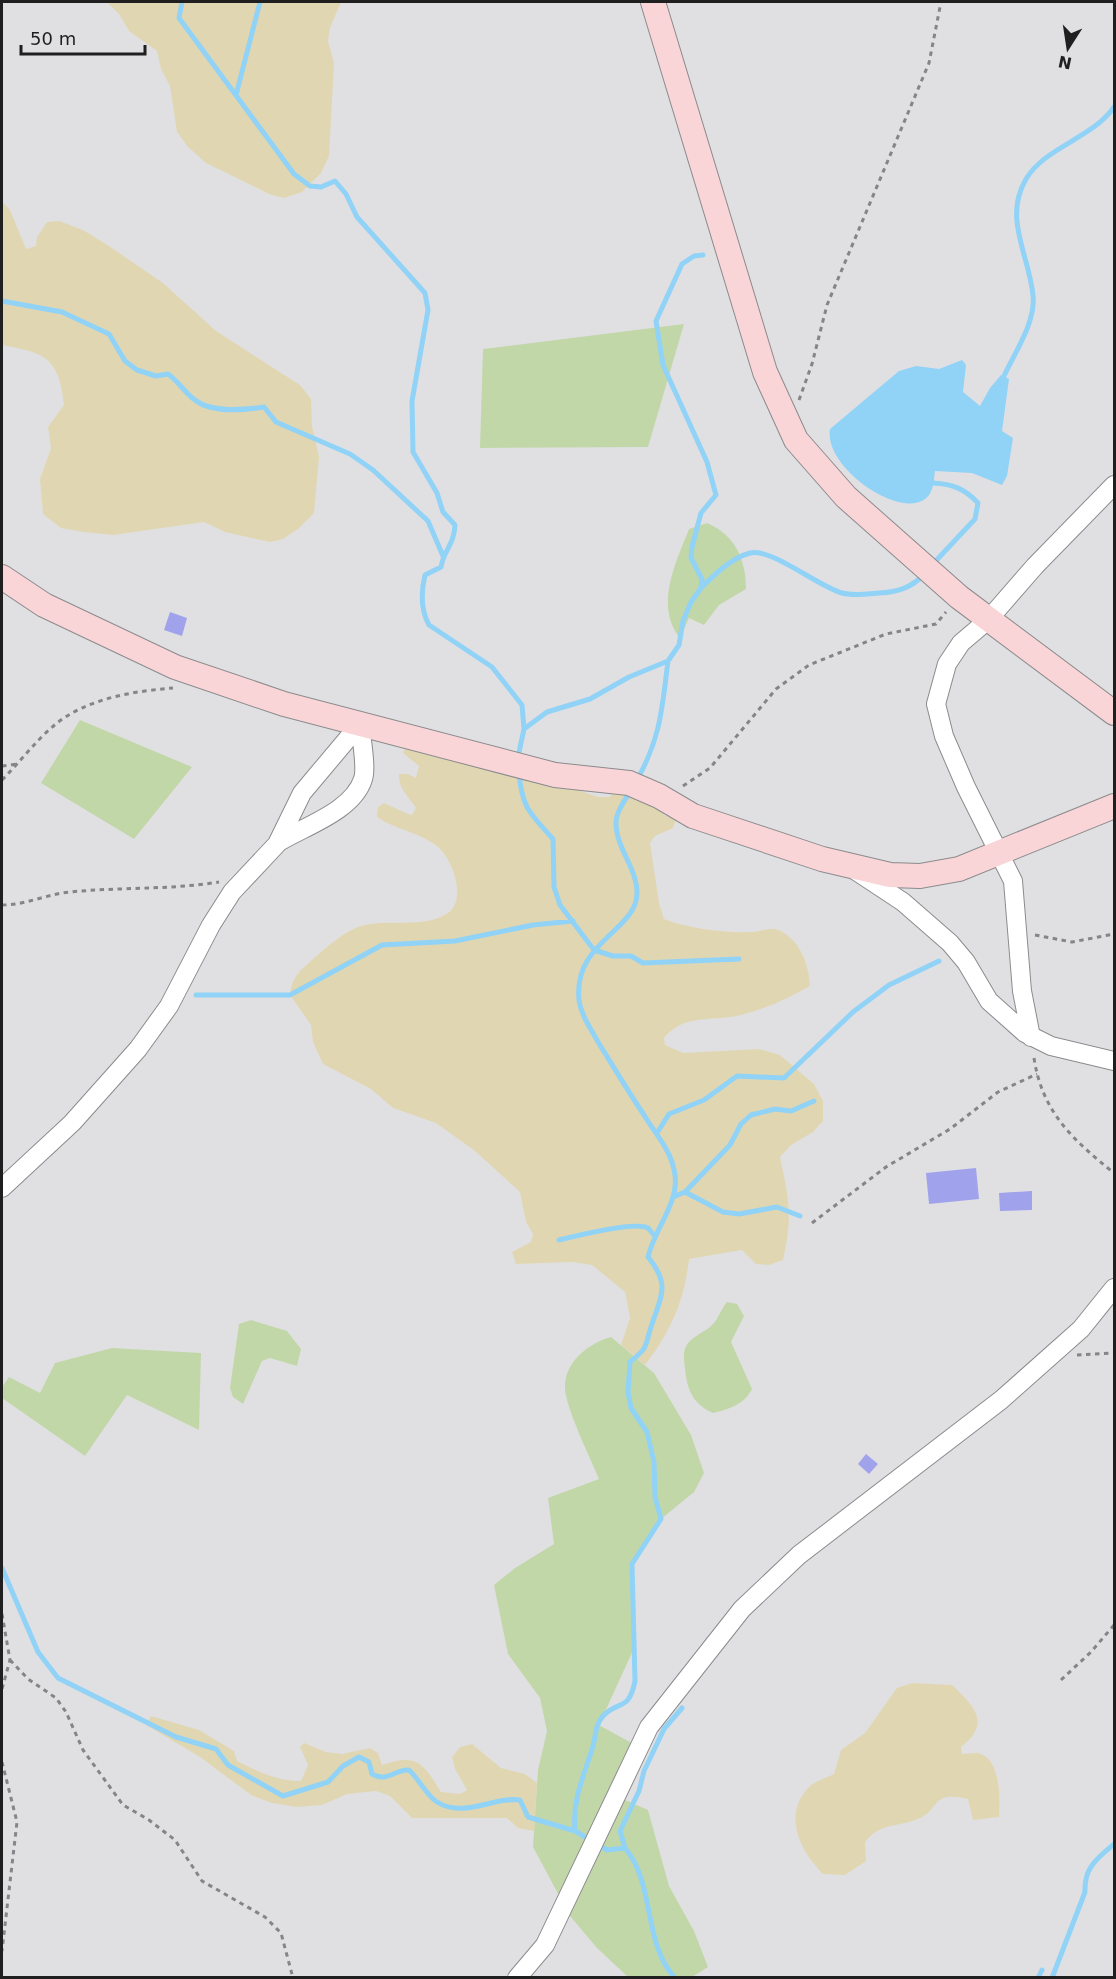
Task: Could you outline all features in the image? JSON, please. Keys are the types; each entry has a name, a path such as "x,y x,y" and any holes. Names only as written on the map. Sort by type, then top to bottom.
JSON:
{"street":[{"path":"653,2 765,372 789,427 806,454 846,497 959,597 1114,713"},
{"path":"1031,1037 1022,991 1014,881 966,787 944,736 936,704 947,664 961,643 988,620 1035,566 1114,485"},
{"path":"2,577 44,605 175,668 284,704 555,776 629,783 659,796 693,816 822,859 890,875 920,876 959,869 1114,806"},
{"path":"277,844 302,793 360,724"},
{"path":"2,1188 72,1123 138,1048 169,1006 211,925 232,892 245,877 277,844 341,807 356,793 364,778 360,724"},
{"path":"846,864 903,902 950,943 966,962 989,1001 1005,1018 1031,1037 1051,1046 1114,1061"},
{"path":"517,1977 545,1945 648,1726 742,1609 799,1555 1001,1400 1081,1329 1114,1288"}],"path":[{"path":"789,427 812,364 827,305 929,63 941,2"},
{"path":"659,796 689,784 710,768 776,689 809,665 886,634 936,624 959,597"},
{"path":"2,780 57,723 88,705 121,696 181,687"},
{"path":"2,766 18,764"},
{"path":"2,905 26,903 68,892 172,888 245,877"},
{"path":"1016,931 1072,942 1114,934"},
{"path":"1031,1037 1043,1095 1053,1112 1073,1138 1114,1173"},
{"path":"812,1223 886,1167 950,1129 999,1092 1037,1074"},
{"path":"1048,1357 1114,1353"},
{"path":"2,1614 10,1660 2,1689"},
{"path":"1061,1680 1092,1652 1114,1625"},
{"path":"10,1660 28,1678 56,1698 66,1712 83,1750 123,1805 149,1820 175,1840 202,1881 265,1917 281,1933 292,1977"},
{"path":"2,1762 17,1822 2,1951"}],"green space":[{"path":"684,324 648,447 480,448 483,349"},
{"path":"707,523 725,534 737,550 744,569 746,589 719,605 704,625 689,618 680,638 672,625 669,612 670,584 678,555 689,529"},
{"path":"80,720 192,767 134,839 41,783"},
{"path":"727,1302 737,1304 744,1316 731,1342 752,1389 740,1403 713,1413 700,1405 689,1390 684,1351 691,1340 714,1323"},
{"path":"251,1320 287,1331 301,1349 297,1366 270,1358 262,1361 243,1404 233,1397 230,1388 239,1324"},
{"path":"611,1337 654,1373 691,1435 704,1473 694,1492 661,1519 632,1564 635,1646 604,1714 597,1724 639,1747 616,1796 648,1810 669,1886 694,1931 708,1967 692,1977 628,1977 597,1948 570,1916 533,1847 538,1770 547,1731 540,1698 508,1654 494,1585 515,1568 554,1544 548,1498 599,1479 569,1407 565,1388 569,1370 579,1355 594,1344"},
{"path":"112,1348 201,1353 199,1430 127,1395 85,1456 2,1398 2,1387 9,1377 40,1393 55,1363"}],"sand":[{"path":"107,2 341,2 330,28 328,41 334,63 329,156 321,173 302,192 284,198 269,194 206,163 188,147 177,132 170,86 161,69 157,51 129,31 119,14"},
{"path":"2,201 10,210 26,249 36,246 37,237 47,222 59,221 83,230 163,283 216,331 300,385 311,399 312,426 319,457 314,513 298,529 283,539 270,542 225,532 204,522 113,535 61,528 43,514 40,479 51,448 48,427 64,405 62,389 54,367 47,360 29,351 2,345"},
{"path":"407,742 558,783 598,797 610,797 615,786 659,802 664,815 676,820 673,828 655,836 650,843 659,903 664,919 696,928 730,932 775,929 796,944 805,960 810,986 777,1003 750,1013 681,1025 664,1038 665,1045 683,1053 759,1049 780,1055 814,1084 823,1101 823,1121 813,1132 791,1145 780,1157 789,1208 783,1260 769,1265 756,1264 742,1250 689,1259 684,1288 675,1315 662,1341 645,1365 621,1345 630,1318 625,1292 592,1265 572,1262 516,1264 512,1252 531,1242 533,1234 526,1222 520,1192 475,1151 436,1123 393,1108 371,1089 323,1064 313,1042 311,1025 290,995 294,979 300,971 346,933 369,924 427,921 448,913 454,907 457,899 456,880 444,853 432,842 377,817 378,807 384,803 412,815 416,808 404,792 399,779 399,774 408,774 416,778 419,766 403,753"},
{"path":"912,1683 952,1685 973,1708 978,1722 976,1730 961,1747 962,1754 981,1754 988,1758 998,1782 999,1817 973,1820 968,1799 948,1797 938,1802 920,1818 884,1828 871,1835 865,1842 866,1861 845,1875 823,1874 807,1855 797,1832 797,1809 801,1798 811,1785 834,1774 841,1750 865,1733 897,1688"},
{"path":"151,1716 199,1730 234,1751 237,1761 268,1775 292,1781 301,1781 308,1765 300,1747 304,1743 326,1752 342,1754 370,1748 378,1753 382,1765 403,1760 418,1763 441,1792 460,1794 467,1790 455,1769 452,1757 460,1747 472,1744 501,1768 525,1774 537,1783 534,1831 518,1828 507,1818 412,1818 390,1796 376,1791 347,1794 322,1805 297,1807 272,1803 251,1795 200,1757 146,1725"}],"water":[{"path":"962,360 966,365 963,392 980,406 990,388 1001,375 1009,379 1002,431 1013,438 1007,476 1002,485 972,473 935,471 932,489 923,500 909,503 892,500 873,491 856,478 841,462 832,446 830,429 899,371 916,366 939,369"}],"building":[{"path":"170,612 187,618 182,636 164,630"},
{"path":"976,1168 979,1199 929,1204 926,1173"},
{"path":"1032,1191 1032,1210 1000,1211 999,1193"},
{"path":"866,1454 878,1464 869,1474 858,1464"}],"waterway":[{"path":"182,2 179,18 294,174 310,186 321,187 335,181 346,194 357,217 425,293 428,310 412,401 413,452 437,493 443,512 455,525 453,538 441,567 425,575 422,594 424,613 429,625 492,667 522,705 524,729"},
{"path":"236,95 260,2"},
{"path":"1004,376 1024,337 1033,305 1031,280 1017,222 1017,208 1026,179 1034,168 1057,150 1094,127 1114,107"},
{"path":"518,757 524,729 547,712 590,699 629,677 668,661 679,645 683,621 691,602 701,588 702,579 691,558 692,547 701,513 716,495 707,462 663,365 656,321 682,264 694,256 703,255"},
{"path":"2,301 62,312 109,334 125,361 137,370 156,376 168,374 191,397 202,404 228,410 264,407 276,422 350,454 373,470 428,521 443,556"},
{"path":"932,565 975,519 978,503 958,488 933,483"},
{"path":"701,588 730,563 750,553 759,553 782,561 832,589 847,594 898,590 914,583 924,574"},
{"path":"637,780 656,736 668,661"},
{"path":"519,773 525,803 553,839 554,887 560,905 594,950 613,956 631,956 643,963 739,959"},
{"path":"575,1831 577,1798 598,1723 608,1711 626,1701 633,1691 635,1681 632,1564 661,1519 655,1497 654,1462 647,1432 631,1408 628,1392 630,1362 645,1347 661,1299 660,1275 648,1257 670,1206 675,1175 671,1158 598,1042 584,1016 579,1000 580,980 586,964 595,950 627,917 634,906 637,893 636,884 619,841 616,823 619,810 631,790"},
{"path":"196,995 290,995 382,945 455,941 533,925 573,921"},
{"path":"657,1133 669,1114 704,1100 737,1076 784,1078 853,1012 889,985 939,961"},
{"path":"673,1197 685,1192 730,1145 741,1124 751,1115 775,1109 791,1111 814,1101"},
{"path":"685,1192 723,1212 739,1214 777,1207 800,1216"},
{"path":"559,1240 631,1226 648,1228 654,1235"},
{"path":"2,1568 38,1652 58,1678 176,1737 216,1749 228,1765 283,1796 328,1782 343,1766 359,1757 369,1762 372,1774 378,1776 409,1770 433,1799 447,1807 469,1808 500,1801 520,1800 528,1817 575,1831 607,1850 625,1848 635,1863 641,1879 658,1948 675,1978"},
{"path":"625,1848 620,1831 639,1791 644,1771 664,1729 682,1708"},
{"path":"1052,1978 1085,1892 1089,1870 1097,1859 1114,1844"},
{"path":"1038,1978 1042,1970"}]}
